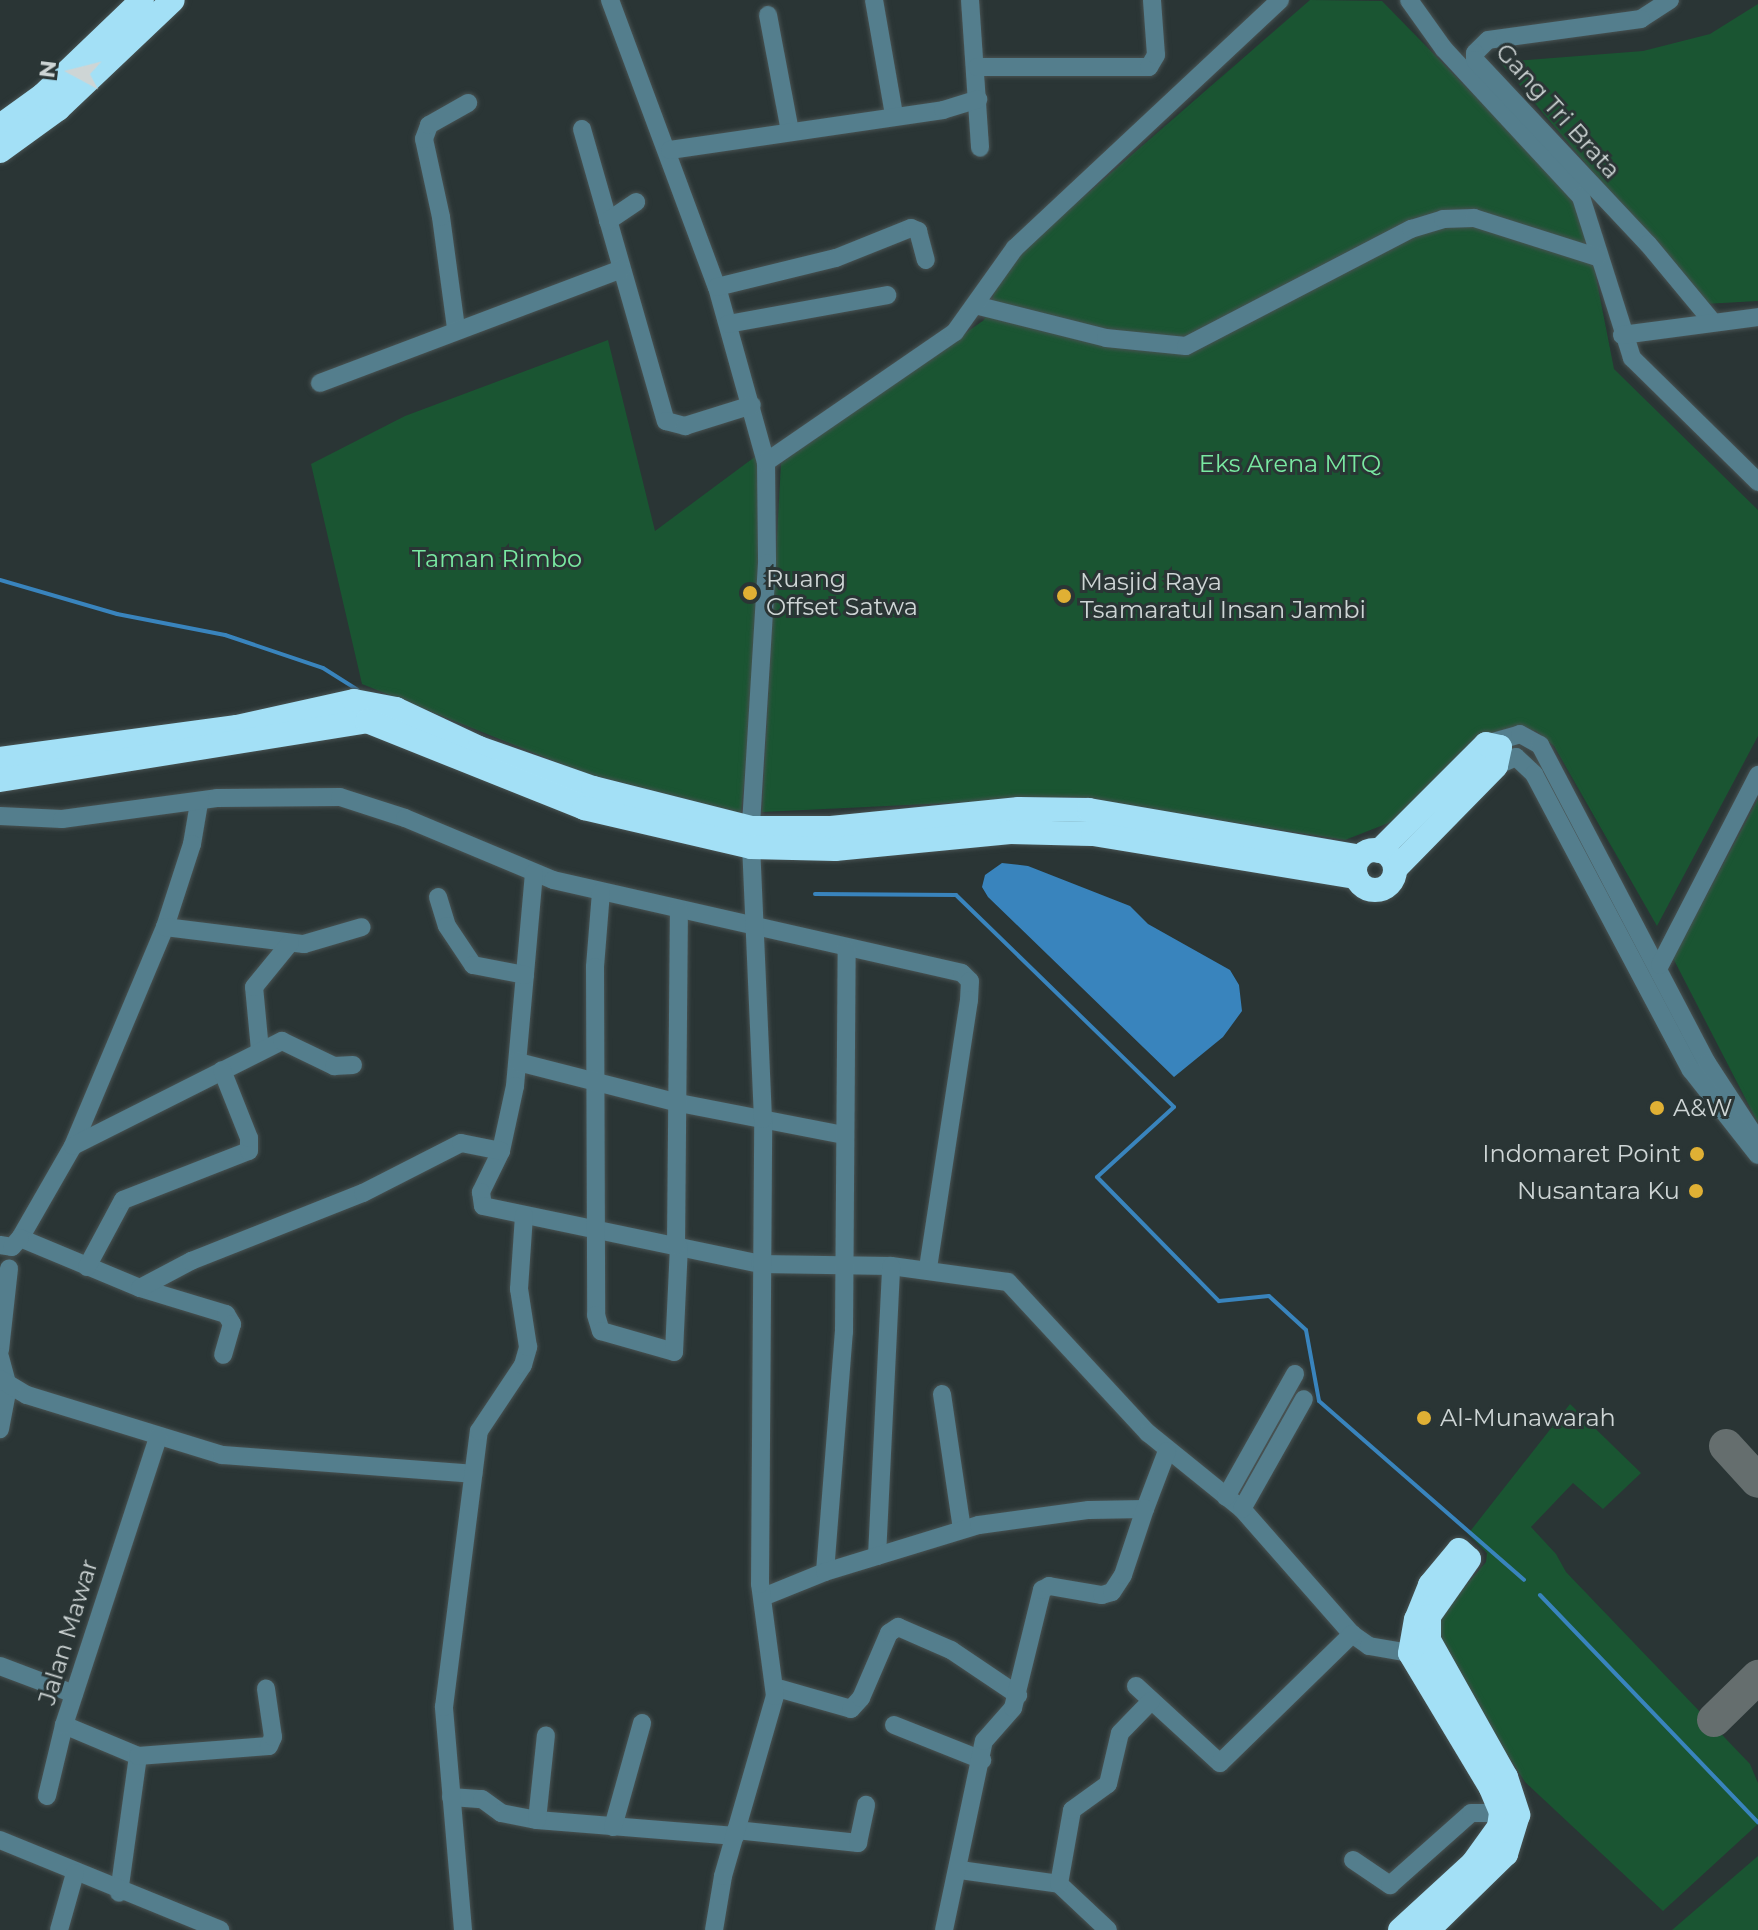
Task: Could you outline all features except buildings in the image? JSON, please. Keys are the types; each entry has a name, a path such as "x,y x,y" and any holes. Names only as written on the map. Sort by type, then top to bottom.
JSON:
{"highway":[{"path":"0,126 43,95 142,0"},
{"path":"0,151 58,109 173,0"},
{"path":"0,759 237,727 354,701 396,709 589,798"},
{"path":"0,780 367,721 589,798 751,838 1019,809 1089,810 1373,863 1491,755"},
{"path":"1428,1930 1506,1854 1510,1813 1451,1701 1435,1658 1429,1616 1467,1564 1465,1552 1455,1552 1430,1585 1416,1620 1410,1653 1451,1701"},
{"path":"1400,1930 1494,1840 1510,1813"}],"street":[{"path":"610,0 670,150 717,287 766,462 767,563 751,838 763,1119 760,1264 763,1597 774,1687 772,1713 736,1833 714,1930"},
{"path":"874,0 894,115"},
{"path":"970,0 977,67 980,148"},
{"path":"977,67 1149,67 1156,55 1152,0"},
{"path":"766,462 955,332 1015,248 1280,0"},
{"path":"1409,0 1444,49 1572,185 1587,208 1597,257 1632,358 1758,482"},
{"name":"Gang Tri Brata","path":"1670,0 1641,19 1488,40 1475,53 1475,60 1648,244 1712,321"},
{"path":"768,15 790,131"},
{"path":"670,150 978,99"},
{"path":"456,328 441,217 424,139 429,125 468,103"},
{"path":"582,129 666,421 685,426 752,405"},
{"path":"608,221 636,202"},
{"path":"975,305 1106,338 1186,346 1411,229 1443,219 1474,218 1597,257"},
{"path":"717,287 836,258 911,228 918,231 926,260"},
{"path":"320,383 456,328 621,269"},
{"path":"728,324 887,295"},
{"path":"1622,335 1758,317"},
{"path":"1491,755 1520,734 1540,745 1660,965 1699,1066 1758,1141"},
{"path":"1491,755 1516,757 1534,774 1699,1066 1758,1155"},
{"path":"1660,965 1758,775"},
{"path":"0,816 62,819 199,803 340,797 405,818 534,873 601,892 847,950 945,968 970,981 928,1269"},
{"path":"0,1245 12,1247 20,1238 73,1146 165,927 192,844 199,803"},
{"path":"534,873 518,1062 501,1151 481,1192 480,1204 600,1234 760,1264 891,1266 1008,1282 1086,1372 1167,1451 1242,1509 1352,1634 1369,1646 1410,1653"},
{"path":"601,892 595,939 600,1234 597,1327 606,1335 669,1354 675,1349 678,1247 679,910"},
{"path":"438,897 447,926 473,965 525,975"},
{"path":"165,927 314,944 362,927"},
{"path":"260,1050 254,987 290,943"},
{"path":"825,1572 845,1264 847,950"},
{"path":"73,1146 260,1050 286,1041 329,1064 353,1065"},
{"path":"518,1062 679,1103 844,1135"},
{"path":"87,1267 123,1200 249,1151 249,1138 222,1070"},
{"path":"140,1288 191,1261 363,1193 461,1143 482,1143 501,1151"},
{"path":"463,1930 444,1707 479,1431 526,1355 519,1289 524,1215"},
{"path":"20,1238 140,1288 229,1316 232,1324 223,1355"},
{"path":"877,1556 891,1266"},
{"path":"0,1350 9,1268"},
{"path":"0,1357 4,1383 0,1429"},
{"path":"1226,1497 1295,1374"},
{"path":"4,1383 158,1437 222,1455 281,1463 473,1474"},
{"path":"942,1394 962,1530"},
{"path":"1242,1509 1304,1399"},
{"name":"Jalan Mawar","path":"138,1756 64,1725 158,1437"},
{"path":"944,1930 960,1870 987,1732 1008,1716 1018,1695 1042,1590 1049,1586 1102,1595 1112,1592 1123,1575 1167,1451"},
{"path":"763,1597 825,1572 962,1530 1089,1510 1145,1509"},
{"path":"774,1687 851,1709 861,1698 889,1633 898,1627 951,1650 1018,1695"},
{"path":"1136,1686 1213,1761 1226,1761 1352,1634"},
{"path":"0,1666 74,1694"},
{"path":"119,1893 138,1756 269,1746 273,1737 266,1689"},
{"path":"1059,1884 1072,1810 1108,1784 1120,1733 1151,1701"},
{"path":"613,1827 642,1723"},
{"path":"47,1796 64,1725"},
{"path":"894,1725 982,1760"},
{"path":"537,1820 546,1735"},
{"path":"451,1797 482,1799 501,1813 537,1820 858,1843 866,1805"},
{"path":"1353,1860 1390,1885 1465,1816 1479,1810 1510,1813"},
{"path":"0,1840 178,1923 220,1930"},
{"path":"960,1870 1059,1884 1108,1930"},
{"path":"59,1930 75,1873"}],"green space":[{"name":"Eks Arena MTQ","path":"1310,0 1382,1 1582,206 1614,369 1758,510 1758,736 1657,926 1554,746 1536,731 1519,728 1494,732 1391,822 1345,840 1073,797 762,812 781,463 984,320 1005,265"},
{"path":"1758,4 1758,301 1704,304 1500,62 1643,51 1710,34"},
{"name":"Taman Rimbo","path":"608,340 655,531 756,456 762,489 760,625 741,813 584,773 362,684 311,464 405,416"},
{"path":"1758,799 1758,1123 1673,958"},
{"path":"1570,1404 1641,1473 1603,1509 1573,1483 1531,1527 1556,1554 1566,1572 1750,1764 1758,1783 1758,1824 1663,1911 1525,1782 1451,1667 1439,1638 1439,1617 1486,1562 1487,1553 1468,1534"},
{"path":"1758,1856 1758,1930 1672,1930"}],"water":[{"path":"1002,863 1028,866 1130,906 1148,924 1230,970 1239,985 1242,1011 1223,1037 1174,1077 988,897 982,887 985,875"}],"waterway":[{"path":"0,580 117,614 225,635 323,668 358,690"},
{"path":"815,894 956,895 1174,1107 1097,1177 1219,1301 1269,1296 1306,1330 1319,1401 1524,1580"},
{"path":"1540,1595 1758,1822"}],"taxiway":[{"path":"1726,1446 1758,1481"},
{"path":"1714,1720 1758,1677"}],"place":[{"name":"Ruang Offset Satwa","path":"750,593"},
{"name":"Masjid Raya Tsamaratul Insan Jambi","path":"1064,596"},
{"name":"A&W","path":"1657,1108"},
{"name":"Indomaret Point","path":"1697,1154"},
{"name":"Nusantara Ku","path":"1696,1191"},
{"name":"Al-Munawarah","path":"1424,1418"}]}
